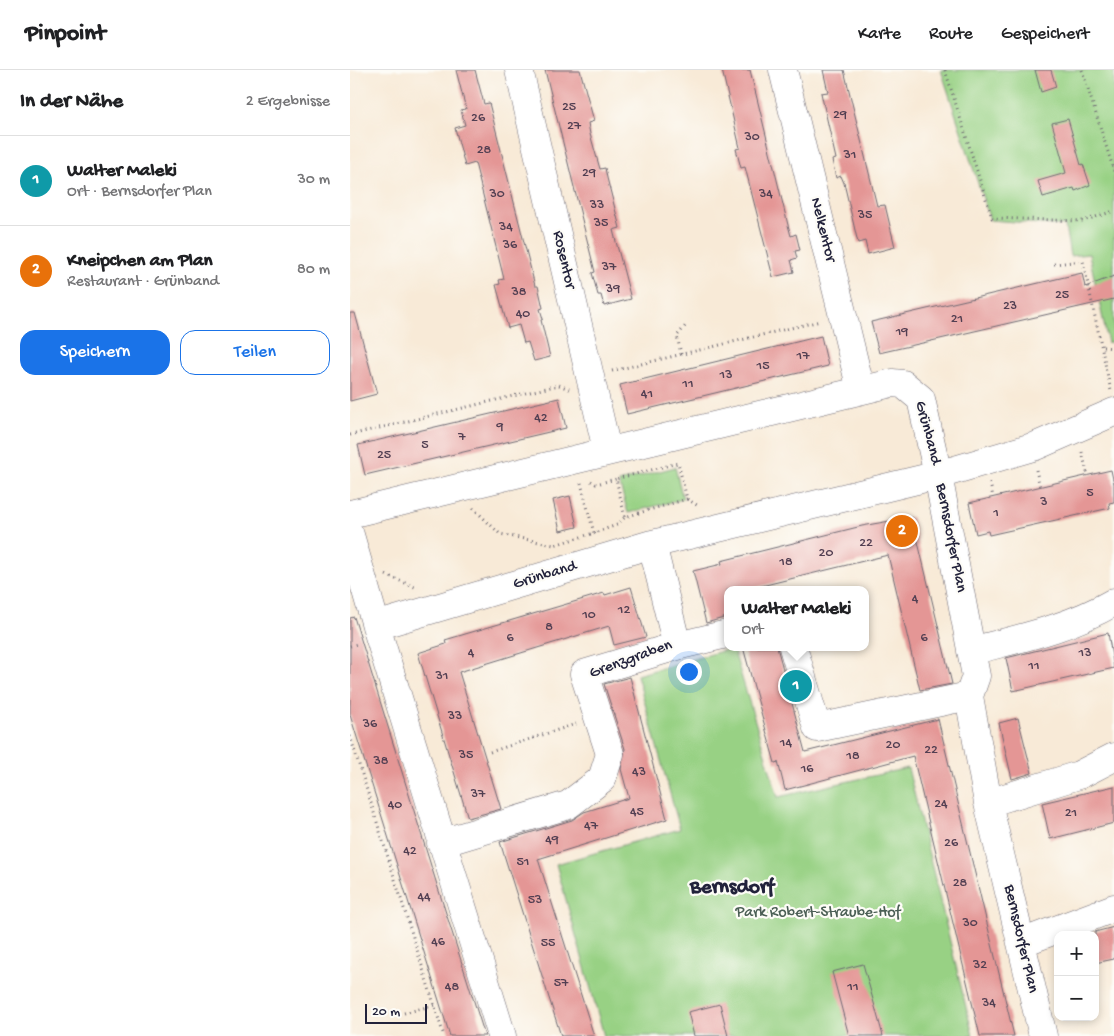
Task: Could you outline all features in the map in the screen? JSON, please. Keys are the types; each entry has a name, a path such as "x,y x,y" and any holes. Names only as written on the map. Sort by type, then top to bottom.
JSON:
{"street":[{"name":"Rosentor","path":"518,70 607,450"},
{"name":"Nelkentor","path":"783,70 861,390"},
{"name":"Grünband","path":"350,514 607,450 892,383 902,384 920,399 938,476 652,544 376,626"},
{"name":"Bernsdorfer Plan","path":"1043,1036 988,803 969,696 976,676 938,476 1036,446 1113,406"},
{"path":"350,534 441,843 502,1036"},
{"name":"Grenzgraben","path":"441,843 568,804 602,779 610,754 584,674 677,646 652,544"},
{"path":"971,651 1088,618 1114,602"},
{"path":"677,646 724,635"},
{"path":"794,651 817,728 969,696"},
{"path":"988,803 1079,775 1114,757"},
{"path":"1021,944 1114,908"}],"path":[{"path":"945,70 992,218 1083,221 1114,211"},
{"path":"1082,70 1114,172"},
{"path":"1054,264 1083,261 1103,347 1113,406"},
{"path":"633,366 842,315"},
{"path":"681,354 677,336 687,324"},
{"path":"1103,347 1114,348"},
{"path":"350,435 559,385 568,389 591,383"},
{"path":"574,458 594,533"},
{"path":"625,517 616,479 678,463 687,500"},
{"path":"1038,477 1040,487"},
{"path":"453,488 500,534 554,545 617,525 625,517 687,500 730,525"},
{"path":"992,490 993,497"},
{"path":"358,563 419,588"},
{"path":"490,752 598,717"},
{"path":"350,736 444,1036"},
{"path":"404,1013 435,1005"}],"green space":[{"path":"941,70 1114,70 1114,341 1108,343 1089,254 1070,256 1065,226 990,220"},
{"path":"675,467 683,499 628,513 619,482"},
{"name":"Park Robert-Straube-Hof","path":"724,651 734,651 778,797 908,768 973,1036 604,1036 556,864 680,829 637,675"}],"building":[{"path":"456,70 475,70 484,104 489,103 535,286 538,286 543,308 540,309 543,319 541,320 550,357 534,361 528,342 524,343 519,325 508,328 496,285 500,284 499,280 504,279 475,163 465,166 455,128 465,125 461,110 466,109"},
{"path":"545,70 580,70 594,121 588,123 590,134 600,169 605,168 620,228 613,230 631,299 604,306 601,295 598,295 592,273 595,272"},
{"path":"722,70 750,70 791,236 796,234 800,250 795,251 797,258 791,260 794,272 773,277 745,167 741,168 736,149 740,148"},
{"path":"823,70 844,70 877,206 885,205 895,247 868,254 865,241 858,243 844,183 841,176 836,178 832,160 836,159 821,93 828,92"},
{"path":"1035,70 1051,70 1056,87 1041,92"},
{"path":"1068,119 1081,165 1083,164 1090,185 1075,191 1074,188 1043,197 1038,181 1066,173 1052,123"},
{"path":"1082,273 1085,287 1114,276 1114,299 879,353 871,322"},
{"path":"350,313 355,313 377,394 350,401"},
{"path":"821,336 828,366 627,414 620,385"},
{"path":"559,398 566,428 365,475 358,445"},
{"path":"1111,470 1114,484 1114,502 1109,503 1110,508 989,535 988,531 976,534 969,503"},
{"path":"570,496 577,527 560,531 553,500"},
{"path":"912,517 952,684 920,690 888,555 761,586 724,586 724,618 706,623 693,571 722,564 721,561 862,526"},
{"path":"631,587 646,637 614,645 609,626 459,672 501,809 468,818 418,653 446,644 445,640 604,593 605,595"},
{"path":"354,617 485,1036 450,1036 350,715 350,618"},
{"path":"1108,633 1114,668 1013,691 1006,658"},
{"path":"744,651 778,651 805,752 938,719 1014,1036 980,1036 913,756 785,790 778,762 775,763"},
{"path":"630,677 667,819 538,859 594,1036 561,1036 500,842 572,820 584,812 629,798 621,769 625,749 604,684"},
{"path":"1018,718 1032,773 1012,779 999,723"},
{"path":"1114,786 1114,823 1050,839 1042,803"},
{"path":"1114,927 1114,959 1099,962 1099,931"},
{"path":"863,964 883,1036 849,1036 832,972"},
{"path":"720,1004 728,1036 694,1036 688,1012"}],"place":[{"name":"Kneipchen am Plan","path":"902,531"},
{"name":"Walter Maleki","path":"796,686"}],"district":[{"name":"Bernsdorf","path":"732,888"}]}
